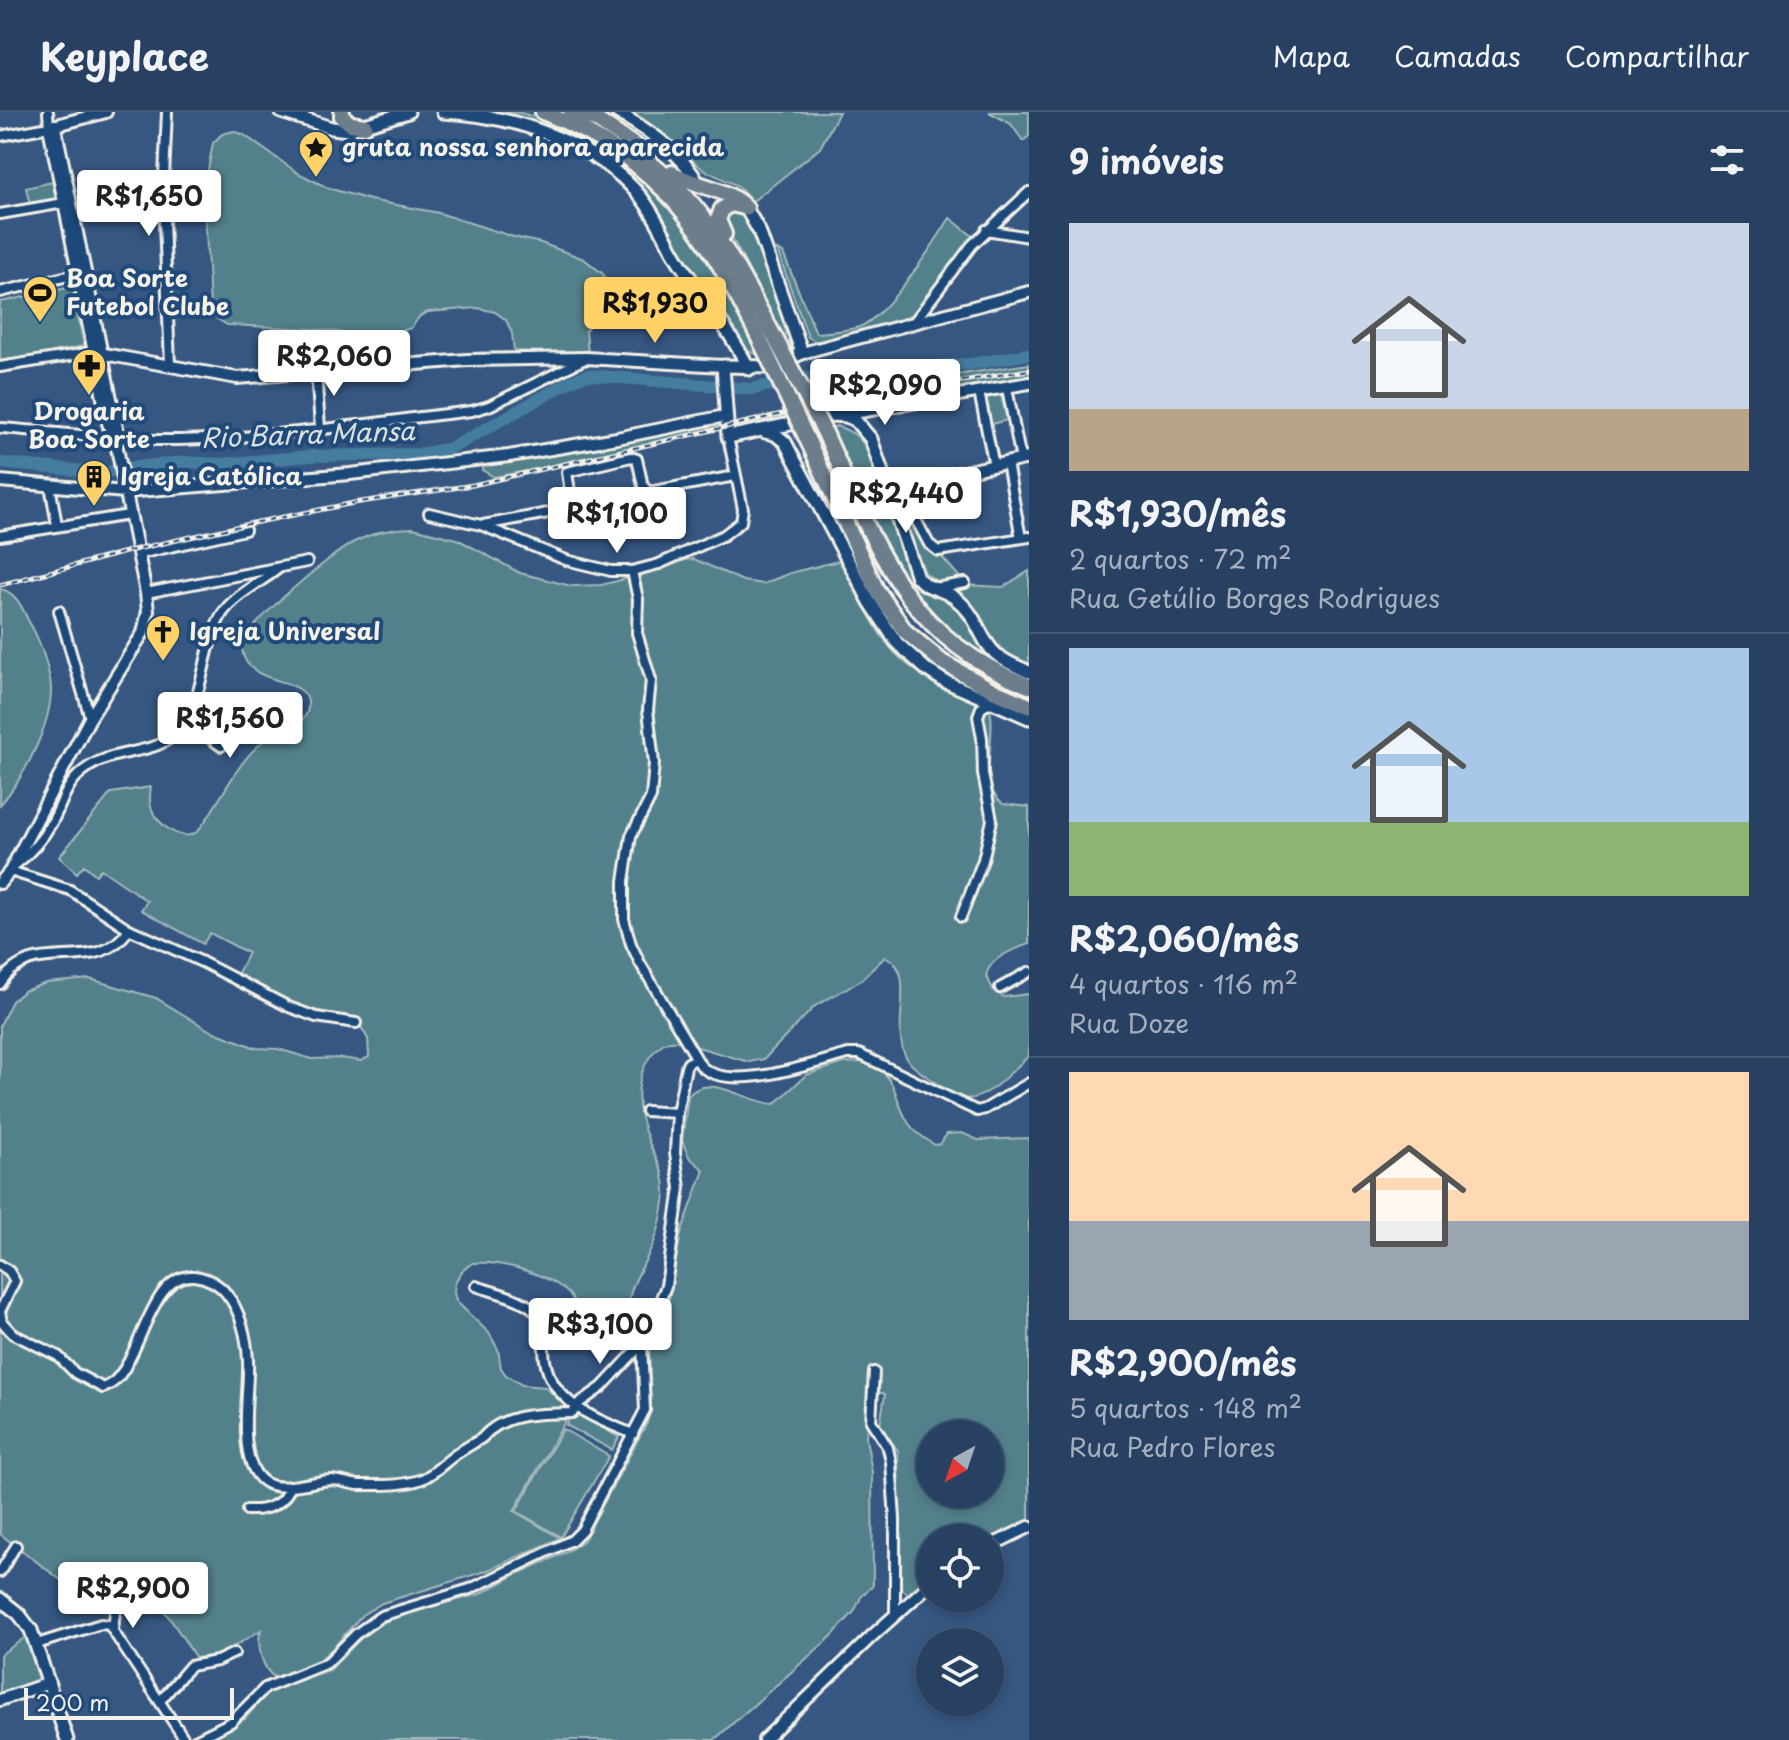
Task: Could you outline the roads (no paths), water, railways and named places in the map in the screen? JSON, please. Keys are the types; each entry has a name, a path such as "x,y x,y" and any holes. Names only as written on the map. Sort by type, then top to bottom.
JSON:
{"highway":[{"path":"342,112 346,121 365,126"},
{"path":"529,112 585,136 649,173"},
{"path":"543,112 598,137 649,173 686,213 710,245 825,433 880,554 920,613 933,627 971,655 1029,686"},
{"path":"570,112 598,121 672,173 725,192 746,208"},
{"path":"570,112 636,151 682,190 715,231 768,340 809,443 876,589 905,631 942,662 1026,706"},
{"path":"746,208 736,204 725,206 719,214 719,225 773,323 768,340"}],"main road":[{"path":"281,112 348,130 389,115 408,112"},
{"path":"443,112 488,117 551,136 600,161 628,183 648,206 675,256 749,369"},
{"path":"617,112 677,155 689,166 699,185"},
{"path":"746,208 759,231 802,353 770,367 723,371 728,437 839,415 852,418 866,431 887,482 914,572 921,582 950,594 971,612 996,655 1029,672"},
{"path":"789,451 786,434 795,425"},
{"path":"755,433 775,434 789,451 870,602 897,643 927,670 990,703 1029,718"},
{"path":"0,1599 27,1622 37,1644 67,1740"}],"street":[{"path":"0,136 50,120 106,112"},
{"path":"167,112 163,198 170,364"},
{"path":"11,869 90,718 143,633 148,611 50,120"},
{"path":"914,322 959,260 986,230 1029,192"},
{"path":"0,214 67,202"},
{"path":"986,230 1029,237"},
{"path":"0,292 81,273"},
{"path":"802,353 1029,292"},
{"path":"314,341 320,428"},
{"path":"0,367 98,352 237,378 433,361 586,358 723,371"},
{"path":"0,428 116,442 176,440 472,411 489,406 586,358"},
{"path":"839,415 1029,383"},
{"path":"887,482 897,486 1025,459 1007,388"},
{"path":"979,392 994,466"},
{"path":"0,481 124,487 350,474 509,456 725,416"},
{"path":"429,513 481,525 584,566 632,571 670,560 736,529 744,514 728,437"},
{"path":"481,525 570,509 567,472 631,457 637,459 643,486 649,492 735,476"},
{"path":"887,482 904,498 930,546 941,552 1025,538 1007,463"},
{"path":"50,485 57,525"},
{"path":"0,536 129,515"},
{"path":"500,533 501,522"},
{"path":"139,554 245,530"},
{"path":"146,593 307,562"},
{"path":"0,883 37,843 51,824 66,792 82,772 117,753 164,744 186,721 223,612 279,568"},
{"path":"632,571 638,599 637,633 651,680 648,710 654,763 651,797 631,836 624,881 624,919 640,963 696,1059 712,1074 750,1077 859,1054 977,1111 1029,1083"},
{"path":"933,589 965,583"},
{"path":"59,611 90,718"},
{"path":"961,917 983,860 992,820 983,774 978,716 981,708 990,703"},
{"path":"186,721 221,746 271,709"},
{"path":"11,869 70,890 129,929 302,1013 356,1023"},
{"path":"0,984 11,969 26,960 98,954 116,946 129,929"},
{"path":"1000,988 1029,972"},
{"path":"0,1265 9,1271 15,1281 0,1311 5,1327 19,1338 58,1356 75,1373 103,1388 110,1386 121,1374 152,1309 174,1283 192,1275 220,1286 236,1307 248,1354 246,1432 252,1464 266,1483 278,1487 331,1480 362,1485 420,1480 501,1423 515,1417 572,1413 602,1387 642,1344 666,1286 680,1188 675,1153 677,1113 686,1067 696,1059"},
{"path":"646,1111 677,1113"},
{"path":"476,1286 524,1304 539,1316 544,1324 546,1368 555,1385 589,1417 633,1434"},
{"path":"195,1740 231,1722 265,1688 327,1663 356,1634 381,1616 470,1589 572,1540 586,1525 646,1406 642,1344"},
{"path":"874,1372 871,1421 888,1448 891,1462 895,1519 895,1615"},
{"path":"247,1510 273,1506 285,1498 290,1486"},
{"path":"1004,1539 1029,1527"},
{"path":"0,1572 3,1560 16,1546"},
{"path":"113,1629 118,1587"},
{"path":"764,1740 916,1596"},
{"path":"37,1644 101,1624 109,1625 185,1740"},
{"path":"161,1700 190,1666 217,1661 234,1653"},
{"path":"0,1700 49,1683"}],"waterway":[{"name":"Rio Barra Mansa","path":"0,463 103,473 185,462 222,464 311,456 419,454 457,445 587,375 751,389 837,372 886,368 923,372 942,365 972,364 1029,354"}],"railway":[{"path":"0,585 253,523 354,503 473,485 830,403 1029,370"}],"place":[{"name":"gruta nossa senhora aparecida","path":"316,179"},
{"name":"Boa Sorte Futebol Clube","path":"40,324"},
{"name":"Drogaria Boa Sorte","path":"89,397"},
{"name":"Igreja Católica","path":"94,508"},
{"name":"Igreja Universal","path":"163,663"}]}
